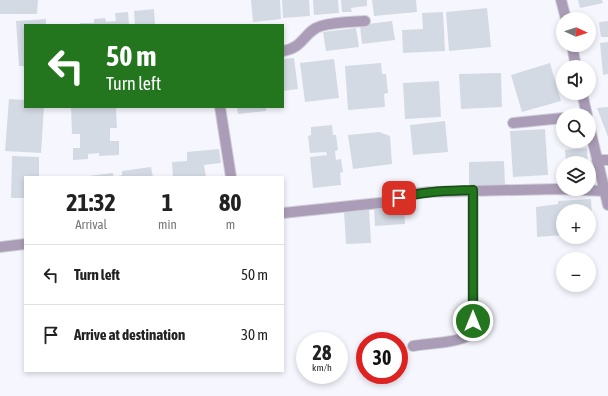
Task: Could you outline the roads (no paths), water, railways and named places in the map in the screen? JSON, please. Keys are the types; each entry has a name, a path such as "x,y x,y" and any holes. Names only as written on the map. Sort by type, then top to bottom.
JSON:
{"street":[{"path":"561,0 564,12"},
{"path":"284,51 298,46 304,37 320,26 365,21"},
{"path":"220,108 231,176"},
{"path":"513,123 556,119"},
{"path":"594,148 608,206"},
{"path":"597,160 608,160"},
{"path":"284,212 389,202 412,194 429,192 557,189 605,191"},
{"path":"413,346 459,340 467,336 470,331 473,321 473,190"},
{"path":"0,247 24,244"}]}
